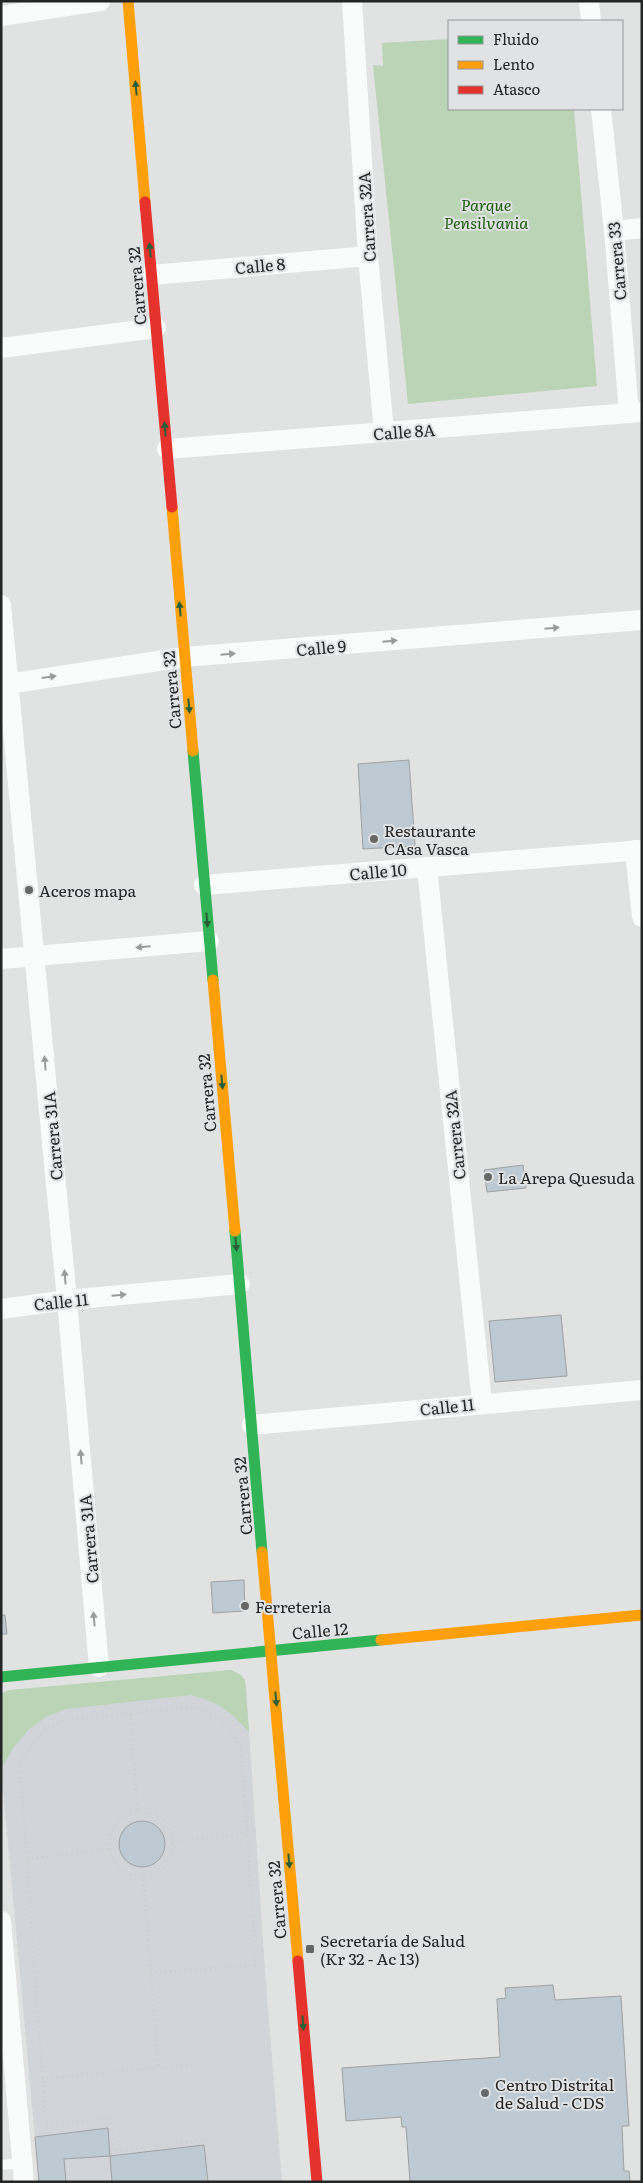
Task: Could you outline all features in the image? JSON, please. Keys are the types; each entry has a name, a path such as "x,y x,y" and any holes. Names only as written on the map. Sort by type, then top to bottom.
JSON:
{"street":[{"path":"1,16 100,1"},
{"name":"Carrera 32","path":"128,1 317,2182"},
{"name":"Carrera 32A","path":"352,1 368,256 384,432"},
{"path":"589,1 591,20"},
{"name":"Carrera 33","path":"601,110 635,412"},
{"path":"614,231 642,228"},
{"name":"Calle 8","path":"152,275 368,256"},
{"path":"1,348 156,328"},
{"name":"Calle 8A","path":"167,449 635,412"},
{"name":"Carrera 31A","path":"1,605 5,684 35,956 99,1667"},
{"name":"Calle 9","path":"5,684 184,657 642,620"},
{"path":"638,850 642,917"},
{"name":"Calle 10","path":"204,885 638,850"},
{"name":"Carrera 32A","path":"427,867 482,1403"},
{"path":"1,959 209,941"},
{"name":"Calle 11","path":"1,1308 240,1284"},
{"name":"Calle 11","path":"252,1425 642,1390"},
{"name":"Calle 12","path":"1,1676 642,1615"},
{"path":"1,1921 9,2098 23,2173"}],"lane":[{"path":"1,2165 23,2173"}],"path":[{"path":"150,1973 256,1965 241,1748 222,1721 207,1710 191,1707 66,1720 49,1727 36,1738 26,1750 20,1766 46,2125 111,2118 114,2151 209,2138"},
{"path":"130,1714 138,1812"},
{"path":"138,1812 152,1814 162,1819 168,1827 172,1842 170,1857 164,1866 156,1872 143,1876 126,1872 117,1866 111,1857 109,1849 109,1836 114,1826 121,1818 138,1812"},
{"path":"172,1842 247,1833"},
{"path":"26,1859 109,1849"},
{"path":"143,1876 158,2067"},
{"path":"42,2079 204,2063"}],"shaded area":[{"path":"231,1670 241,1675 246,1686 265,1971 282,2182 39,2182 1,1767 1,1694 3,1692"}],"green space":[{"name":"Parque Pensilvania","path":"448,39 448,110 574,110 597,386 408,404 373,65 383,66 382,43"},
{"path":"231,1670 241,1675 245,1680 249,1732 223,1708 191,1695 66,1709 46,1717 29,1729 14,1747 1,1769 1,1694 9,1690"}],"building":[{"path":"409,760 415,846 363,849 358,764"},
{"path":"523,1165 526,1188 487,1192 484,1170"},
{"path":"561,1315 567,1376 495,1382 489,1321"},
{"path":"244,1580 245,1611 213,1613 211,1582"},
{"path":"1,1615 5,1615 7,1634 1,1634"},
{"path":"142,1821 155,1825 161,1831 165,1844 161,1857 155,1863 142,1867 129,1863 123,1857 119,1844 123,1831 129,1825"},
{"name":"Centro Distrital de Salud - CDS","path":"553,1985 555,2000 621,1996 629,2126 622,2126 624,2171 629,2171 630,2182 410,2182 406,2127 402,2127 401,2117 346,2121 342,2068 500,2057 497,1999 506,1998 505,1988"},
{"path":"108,2128 110,2156 64,2159 66,2182 39,2182 35,2137"},
{"path":"204,2145 208,2182 112,2182 110,2156"}],"traffic: fast":[{"path":"193,751 213,980"},
{"path":"235,1231 262,1552"},
{"path":"1,1677 381,1640"}],"traffic: slow":[{"path":"128,1 145,202"},
{"path":"172,507 193,751"},
{"path":"213,980 235,1231"},
{"path":"262,1552 298,1961"},
{"path":"381,1640 642,1615"}],"traffic: jam":[{"path":"145,202 172,507"},
{"path":"298,1961 317,2182"}],"place":[{"name":"Restaurante CAsa Vasca","path":"374,839"},
{"name":"Aceros mapa","path":"29,890"},
{"name":"La Arepa Quesuda","path":"488,1177"},
{"name":"Ferreteria","path":"245,1606"},
{"name":"Secretaría de Salud (Kr 32 - Ac 13)","path":"310,1949"},
{"name":"Centro Distrital de Salud - CDS","path":"485,2093"}]}
